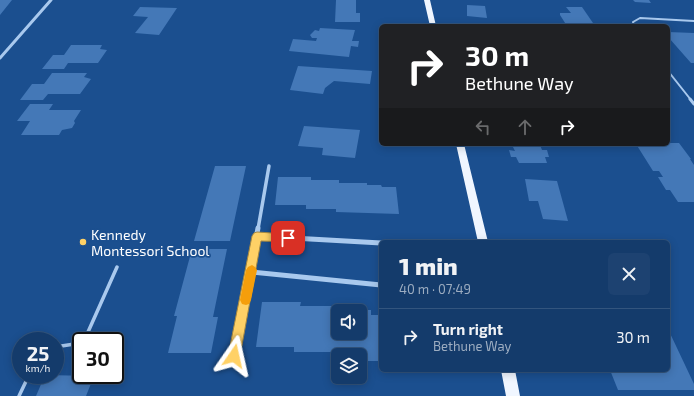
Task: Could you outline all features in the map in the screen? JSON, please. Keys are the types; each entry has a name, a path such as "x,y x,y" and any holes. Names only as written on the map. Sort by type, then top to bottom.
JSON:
{"main road":[{"path":"427,0 433,24"},
{"path":"460,146 483,240"},
{"path":"508,372 513,396"}],"street":[{"path":"0,58 50,0"},
{"path":"234,356 251,272 269,166"},
{"path":"257,236 379,243"},
{"path":"251,272 379,284"}],"lane":[{"path":"634,24 633,22 640,18 694,21"},
{"path":"670,74 694,104"},
{"path":"88,332 117,267"},
{"path":"19,396 25,384"}],"building":[{"path":"0,0 12,0 0,15"},
{"path":"336,0 356,0 356,13 360,13 360,22 335,22"},
{"path":"633,0 649,0 651,3 635,2"},
{"path":"467,5 485,6 487,18 467,16"},
{"path":"140,7 177,8 159,35 135,33 148,17 133,16"},
{"path":"566,7 582,7 593,23 597,24 566,24 560,13 571,13"},
{"path":"320,28 355,30 352,41 359,41 358,47 351,46 349,57 289,51 293,39 316,41 317,38 312,38 310,35 315,30 319,31"},
{"path":"670,32 694,33 694,63 691,63 670,39"},
{"path":"71,45 102,45 100,49 107,50 98,63 68,63 64,69 42,69 53,55 64,55"},
{"path":"298,66 372,71 370,84 334,81 325,88 323,94 290,90"},
{"path":"52,73 87,73 84,77 91,79 80,94 48,94 43,100 20,100 32,84 44,84"},
{"path":"30,104 53,104 49,110 81,110 74,121 75,123 72,128 62,130 59,135 21,135 30,121 17,121"},
{"path":"304,126 360,130 355,158 322,155 323,148 298,146"},
{"path":"670,143 679,143 694,165 694,202 678,202 670,190 666,190 658,177 663,177 659,171 653,171 637,146 670,146"},
{"path":"512,146 540,146 542,150 547,150 549,157 545,157 547,163 519,163 516,157 511,157 509,150 515,151"},
{"path":"215,166 246,166 230,241 194,241"},
{"path":"278,177 311,177 311,180 339,180 339,183 367,183 367,185 396,187 399,214 336,212 336,209 306,209 306,205 275,205"},
{"path":"525,179 557,181 568,221 543,219 538,201 529,201"},
{"path":"192,249 227,249 213,317 218,317 211,353 168,353 177,316 174,316"},
{"path":"262,302 301,302 300,306 331,306 331,340 367,340 367,310 371,310 371,315 379,315 379,361 368,361 367,348 331,348 331,352 294,352 294,347 256,347"},
{"path":"670,333 694,384 694,390 618,390 611,372 670,372"},
{"path":"64,375 72,376 72,384 91,384 86,396 36,396 41,384 64,384"}],"slow traffic":[{"path":"246,300 252,270"}],"place":[{"name":"Kennedy Montessori School","path":"83,242"}],"route":[{"path":"234,356 257,236 288,238"}]}
